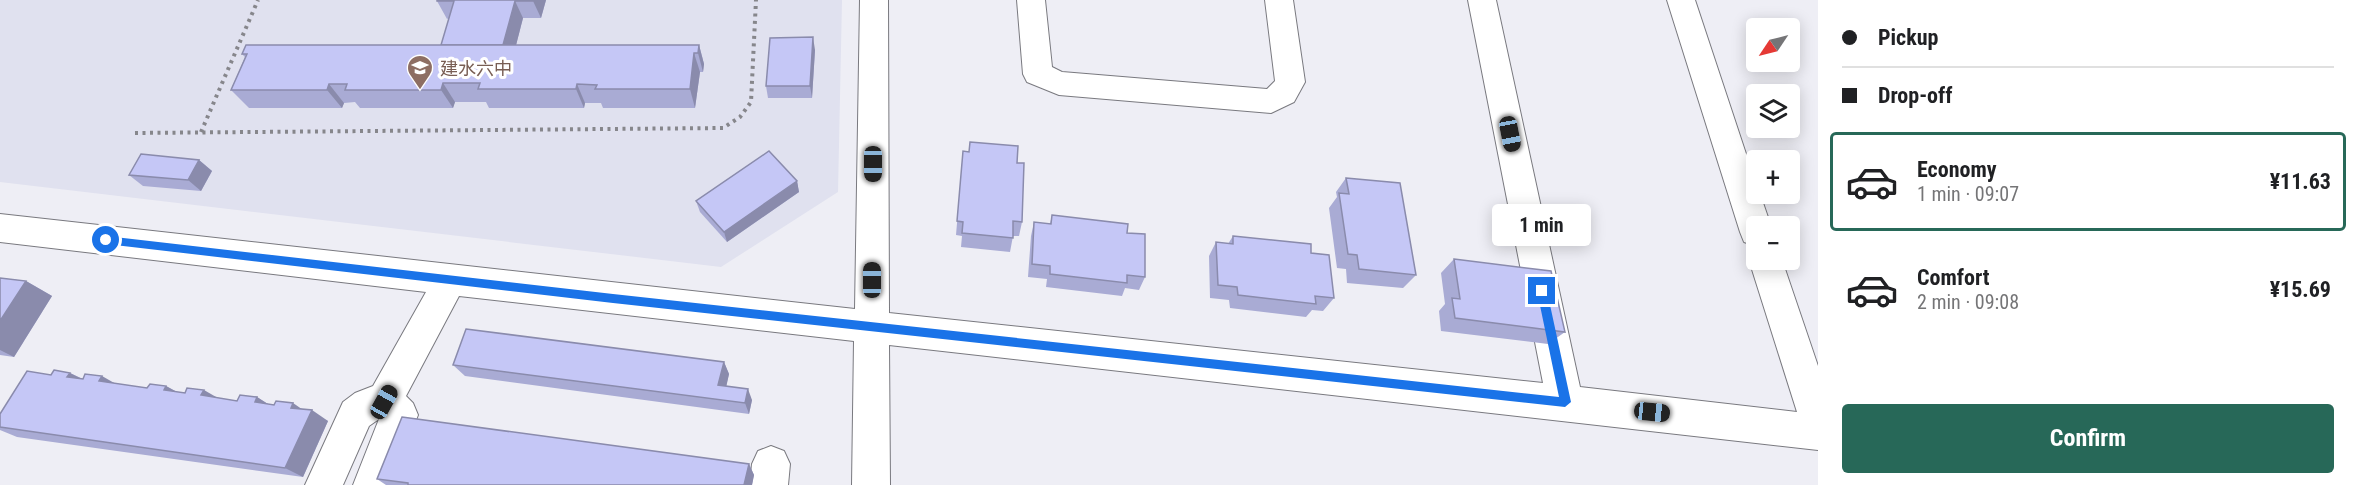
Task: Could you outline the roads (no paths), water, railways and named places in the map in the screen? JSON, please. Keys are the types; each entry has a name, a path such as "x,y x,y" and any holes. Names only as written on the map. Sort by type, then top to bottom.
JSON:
{"street":[{"path":"871,485 874,0"},
{"path":"1031,0 1038,74 1059,83 1271,101 1283,94 1290,82 1279,0"},
{"path":"1482,0 1565,402"},
{"path":"1681,0 1751,216"},
{"path":"0,228 1818,432"},
{"path":"1769,270 1818,421"},
{"path":"384,402 450,280"},
{"path":"324,485 356,414 364,406 384,402 392,404 400,415 372,485"}],"place":[{"name":"建水六中","path":"420,91"}]}
